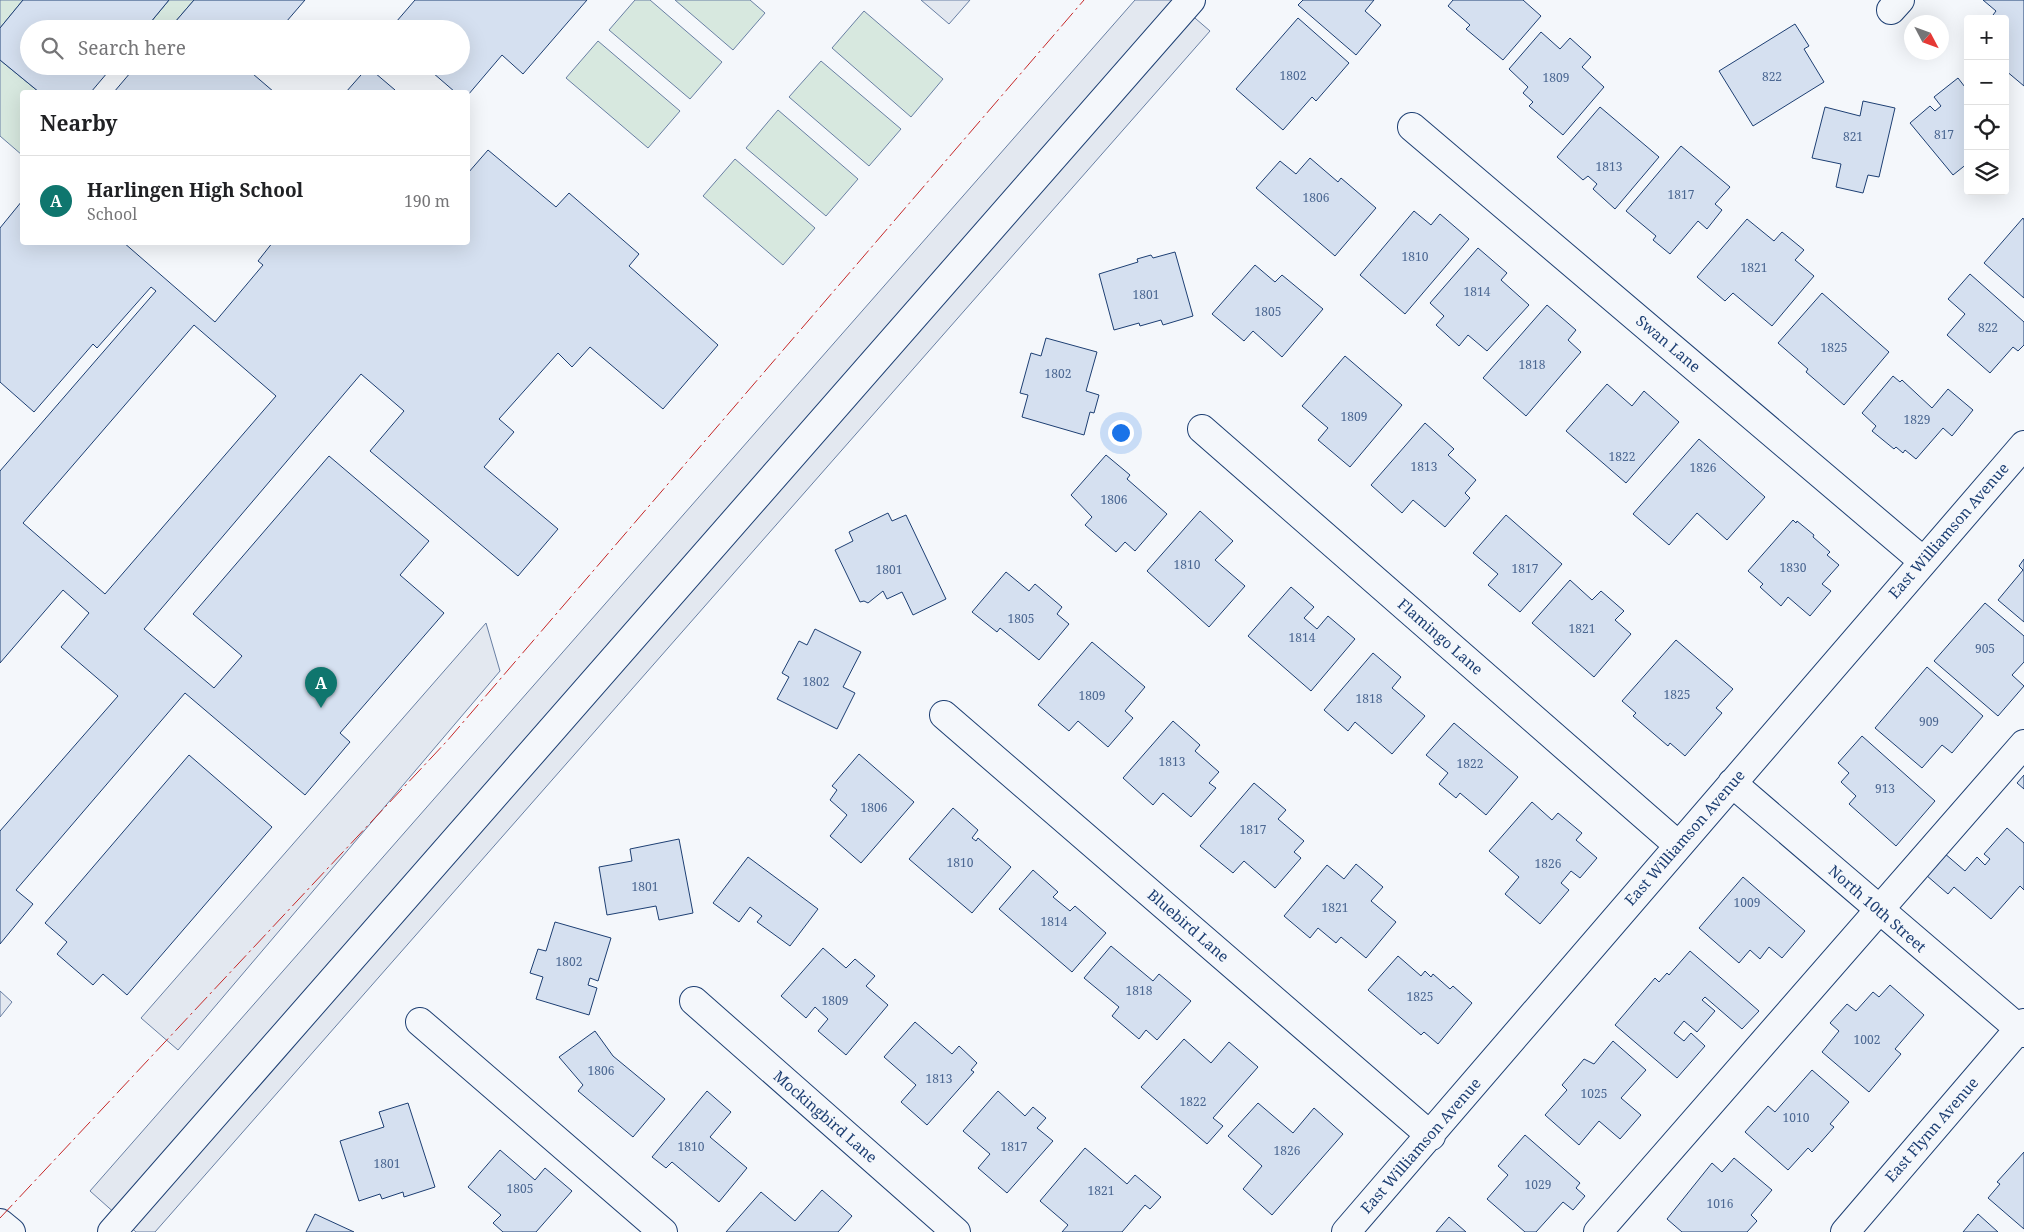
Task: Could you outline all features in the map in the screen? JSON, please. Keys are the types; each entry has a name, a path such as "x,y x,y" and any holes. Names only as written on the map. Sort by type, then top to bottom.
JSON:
{"street":[{"path":"112,1232 1191,0"},
{"name":"Swan Lane","path":"1412,127 1923,561"},
{"name":"Flamingo Lane","path":"1202,429 1678,845"},
{"name":"East Williamson Avenue","path":"1346,1232 1431,1136 1678,845 2024,445"},
{"name":"Bluebird Lane","path":"944,716 1431,1136"},
{"path":"1598,1232 1877,910 2024,744"},
{"name":"North 10th Street","path":"1732,783 1877,910 2022,1028"},
{"name":"Mockingbird Lane","path":"694,1001 956,1232"},
{"path":"420,1022 663,1232"},
{"name":"East Flynn Avenue","path":"1845,1232 2022,1028"},
{"path":"0,1223 10,1232"}],"shaded area":[{"path":"0,0 23,0 0,28"},
{"path":"169,0 194,0 177,20 153,20"},
{"path":"635,0 650,0 722,62 690,99 609,30"},
{"path":"675,0 750,0 765,13 733,50"},
{"path":"921,0 970,0 949,24"},
{"path":"1135,0 1174,0 1210,31 155,1232 136,1232 90,1191"},
{"path":"864,11 943,79 911,117 832,48"},
{"path":"598,41 680,111 648,148 566,78"},
{"path":"0,60 37,90 20,90 20,153 0,136"},
{"path":"821,61 901,129 869,166 789,97"},
{"path":"778,110 858,179 826,216 746,148"},
{"path":"735,159 815,228 783,265 703,196"},
{"path":"486,623 500,671 178,1050 141,1018"},
{"path":"0,991 12,1002 0,1017"}],"building":[{"path":"23,0 169,0 152,20 20,20 20,75 105,75 93,90 37,90 0,60 0,28"},
{"path":"194,0 305,0 288,20 177,20"},
{"path":"415,0 587,0 523,74 502,55 470,93 470,90 453,90 435,75 470,75 470,20 398,20"},
{"path":"1303,0 1374,0 1365,11 1381,25 1356,55 1298,5"},
{"path":"1453,0 1523,0 1541,16 1503,60 1466,29 1470,25 1448,6"},
{"path":"1983,0 2024,0 2024,86 2009,73 2009,15 1993,15 1996,11"},
{"path":"1298,18 1349,63 1316,101 1312,97 1283,130 1236,89"},
{"path":"1795,24 1809,46 1804,49 1824,82 1753,126 1719,71"},
{"path":"1541,32 1560,49 1570,38 1591,57 1582,67 1604,87 1563,135 1529,106 1533,102 1523,93 1528,87 1509,69"},
{"path":"128,75 254,75 272,90 116,90"},
{"path":"361,75 377,75 395,90 348,90"},
{"path":"1958,78 1964,86 1964,166 1953,175 1910,123 1930,106 1935,111 1941,106 1934,97"},
{"path":"1863,101 1895,108 1879,177 1868,175 1863,193 1836,187 1841,164 1812,158 1825,107 1860,116"},
{"path":"1600,107 1659,157 1615,209 1593,189 1597,184 1588,176 1583,180 1557,157"},
{"path":"1681,146 1730,187 1715,204 1722,210 1707,229 1698,221 1670,254 1653,240 1656,236 1626,211"},
{"path":"488,150 556,207 569,193 639,254 629,266 718,345 663,409 590,347 572,367 558,353 499,419 514,432 484,467 558,529 518,576 370,451 404,411 361,374 144,629 214,688 242,656 193,614 329,456 429,541 400,575 444,613 340,733 350,742 305,795 185,693 16,890 33,904 0,944 0,831 118,696 61,647 89,613 63,590 0,663 0,471 156,291 151,287 97,348 93,344 34,412 0,382 0,228 20,203 20,245 126,245 215,322 263,265 258,261 271,245 470,245 470,171","holes":["194,325 276,396 105,594 23,523"]},
{"path":"1310,158 1338,182 1341,178 1376,208 1335,256 1256,188 1280,161 1296,174"},
{"path":"1414,211 1431,225 1440,214 1469,239 1405,314 1360,275"},
{"path":"2023,218 2024,220 2024,298 1984,263"},
{"path":"1747,219 1774,241 1782,232 1804,250 1795,260 1814,276 1772,326 1733,293 1725,301 1697,277"},
{"path":"1478,248 1507,273 1501,280 1529,305 1487,351 1468,335 1459,346 1436,325 1444,316 1430,303"},
{"path":"1175,252 1193,316 1163,325 1161,320 1140,326 1139,323 1114,330 1099,274 1138,262 1137,259 1151,255 1153,258"},
{"path":"1255,265 1275,282 1282,275 1323,309 1282,357 1253,331 1244,341 1212,314"},
{"path":"1970,274 2024,322 2024,345 2018,351 2013,347 1990,373 1947,335 1965,314 1948,299"},
{"path":"1822,293 1889,352 1844,405 1806,372 1808,369 1778,343"},
{"path":"1547,305 1576,330 1568,340 1581,352 1526,416 1483,378"},
{"path":"1046,338 1097,352 1086,391 1099,395 1094,413 1090,412 1084,435 1022,417 1028,395 1020,393 1031,353 1041,356"},
{"path":"1345,356 1402,405 1350,467 1318,440 1328,428 1302,406"},
{"path":"1893,376 1900,382 1902,380 1932,408 1948,389 1973,410 1952,436 1943,428 1916,459 1905,450 1903,453 1896,447 1894,449 1872,431 1876,426 1862,413"},
{"path":"1607,384 1632,406 1644,391 1679,422 1626,483 1566,431"},
{"path":"1425,423 1454,449 1448,455 1476,480 1465,493 1470,498 1445,527 1413,500 1402,513 1371,485"},
{"path":"1699,439 1765,497 1727,540 1697,513 1669,545 1633,514"},
{"path":"1106,455 1130,475 1127,479 1167,514 1135,551 1125,542 1116,552 1085,525 1092,517 1071,495"},
{"path":"1200,511 1233,541 1215,560 1245,586 1209,627 1147,571"},
{"path":"888,513 892,521 906,515 946,599 913,615 902,592 887,599 883,591 868,603 860,602 835,550 853,541 849,532"},
{"path":"1506,515 1562,564 1520,612 1488,585 1498,574 1473,553"},
{"path":"1793,520 1796,523 1797,521 1814,535 1813,537 1830,552 1827,555 1839,565 1822,584 1831,591 1810,616 1788,597 1781,606 1760,587 1763,584 1748,571"},
{"path":"2024,559 2024,622 1998,600 2023,570 2019,566"},
{"path":"1006,572 1029,591 1035,584 1062,607 1057,614 1069,624 1039,660 1000,628 997,632 972,612"},
{"path":"1570,580 1592,600 1601,591 1624,611 1615,620 1631,634 1594,677 1532,623"},
{"path":"1291,587 1314,607 1304,618 1317,629 1328,616 1355,639 1311,691 1248,636"},
{"path":"1985,603 2024,636 2024,662 2012,675 2024,686 1998,716 1934,661"},
{"path":"815,629 861,652 843,687 855,693 837,729 777,699 789,677 782,673 799,641 807,645"},
{"path":"1676,640 1733,689 1716,708 1722,713 1685,756 1670,743 1668,746 1633,716 1636,713 1622,701"},
{"path":"1092,642 1145,687 1125,711 1133,718 1108,747 1078,721 1069,731 1038,705"},
{"path":"1373,653 1401,677 1392,688 1425,716 1392,754 1355,722 1348,731 1324,710"},
{"path":"1927,667 1983,716 1952,753 1942,745 1922,768 1875,728"},
{"path":"1173,721 1200,745 1195,751 1219,772 1209,783 1216,788 1191,817 1163,793 1153,805 1123,778"},
{"path":"1454,723 1518,777 1486,815 1460,793 1456,798 1439,784 1448,773 1426,755"},
{"path":"1862,736 1935,801 1896,846 1849,804 1856,796 1841,782 1849,773 1838,763"},
{"path":"859,754 914,802 861,863 830,836 847,815 830,800 837,790 832,786"},
{"path":"189,755 272,827 127,995 103,974 93,985 57,954 67,942 45,923"},
{"path":"2024,775 2024,789 2017,783"},
{"path":"1254,783 1286,810 1278,819 1304,841 1294,852 1301,858 1275,888 1244,861 1233,873 1200,846"},
{"path":"1532,802 1552,820 1558,813 1582,833 1576,840 1597,858 1580,878 1571,871 1561,883 1569,890 1540,924 1505,894 1519,877 1489,851"},
{"path":"953,808 978,830 972,838 976,841 978,838 1011,867 972,913 909,859"},
{"path":"2007,828 2024,843 2024,890 2020,886 1991,919 1954,887 1948,894 1926,875 1944,853 1965,871 1977,857 1985,865 1990,859 1984,854"},
{"path":"679,839 693,913 659,920 656,906 607,915 599,867 632,861 630,849"},
{"path":"748,857 818,909 790,946 757,922 762,916 750,907 739,922 713,903"},
{"path":"1356,864 1383,887 1371,901 1396,922 1366,958 1341,937 1336,943 1318,928 1310,938 1284,916 1327,865 1344,879"},
{"path":"1033,870 1058,892 1053,897 1070,911 1075,906 1106,933 1072,972 999,909"},
{"path":"1743,877 1805,931 1782,958 1769,947 1760,959 1750,950 1739,963 1699,928"},
{"path":"555,922 611,938 598,981 590,978 588,985 597,988 589,1015 536,999 543,977 530,973 538,949 546,951"},
{"path":"1111,946 1153,981 1159,974 1191,1001 1157,1040 1146,1030 1139,1039 1112,1016 1119,1007 1084,978"},
{"path":"823,948 846,968 855,959 875,976 866,986 888,1005 846,1055 818,1031 828,1019 815,1007 806,1018 781,996"},
{"path":"1690,951 1759,1011 1742,1029 1705,997 1702,1000 1715,1011 1697,1032 1684,1021 1674,1033 1684,1041 1691,1033 1705,1046 1677,1078 1615,1025 1655,978 1659,982 1667,973 1669,975"},
{"path":"1398,956 1421,976 1425,971 1431,977 1433,974 1450,989 1453,986 1472,1003 1438,1044 1424,1032 1421,1035 1368,990"},
{"path":"1890,985 1924,1015 1895,1049 1901,1054 1869,1092 1822,1052 1839,1031 1830,1023 1847,1004 1856,1011 1873,992 1879,997"},
{"path":"915,1022 952,1054 959,1046 977,1063 971,1070 974,1072 927,1125 901,1102 916,1085 884,1057"},
{"path":"595,1031 613,1056 665,1099 633,1137 578,1091 583,1085 559,1057"},
{"path":"1184,1039 1211,1063 1229,1042 1258,1067 1213,1118 1223,1126 1207,1144 1141,1087"},
{"path":"1613,1041 1646,1070 1621,1098 1641,1115 1620,1139 1599,1121 1579,1145 1545,1115 1567,1090 1562,1085 1584,1059 1594,1064"},
{"path":"1812,1070 1849,1102 1830,1124 1834,1127 1812,1152 1808,1148 1788,1170 1745,1132 1768,1106 1775,1112"},
{"path":"707,1091 731,1112 710,1137 747,1168 719,1202 672,1162 666,1168 652,1157"},
{"path":"998,1091 1025,1116 1033,1107 1046,1118 1037,1128 1053,1141 1007,1193 978,1168 990,1154 963,1131"},
{"path":"408,1103 435,1187 404,1197 403,1192 382,1199 380,1194 359,1201 340,1141 384,1127 379,1112"},
{"path":"1258,1103 1293,1133 1314,1108 1343,1134 1272,1215 1243,1189 1262,1166 1228,1136"},
{"path":"1525,1135 1580,1183 1576,1188 1585,1196 1573,1210 1563,1202 1536,1232 1525,1232 1487,1199 1508,1175 1498,1166"},
{"path":"1085,1148 1127,1184 1135,1175 1161,1197 1150,1209 1145,1205 1122,1232 1062,1232 1068,1225 1040,1201"},
{"path":"500,1150 535,1180 545,1168 572,1191 536,1232 503,1232 493,1223 501,1215 468,1187"},
{"path":"2024,1152 2024,1229 1988,1198 2000,1184 1997,1182"},
{"path":"1734,1158 1772,1190 1751,1215 1757,1221 1747,1232 1682,1232 1667,1219 1712,1163 1722,1172"},
{"path":"822,1190 852,1216 838,1232 726,1232 761,1192 795,1221"},
{"path":"315,1214 354,1232 306,1232"},
{"path":"1978,1214 1998,1232 1963,1232"},
{"path":"1449,1217 1466,1232 1436,1232"}],"power":[{"path":"0,1218 447,741 1084,0"}],"place":[{"name":"Harlingen High School","path":"321,708"}]}
